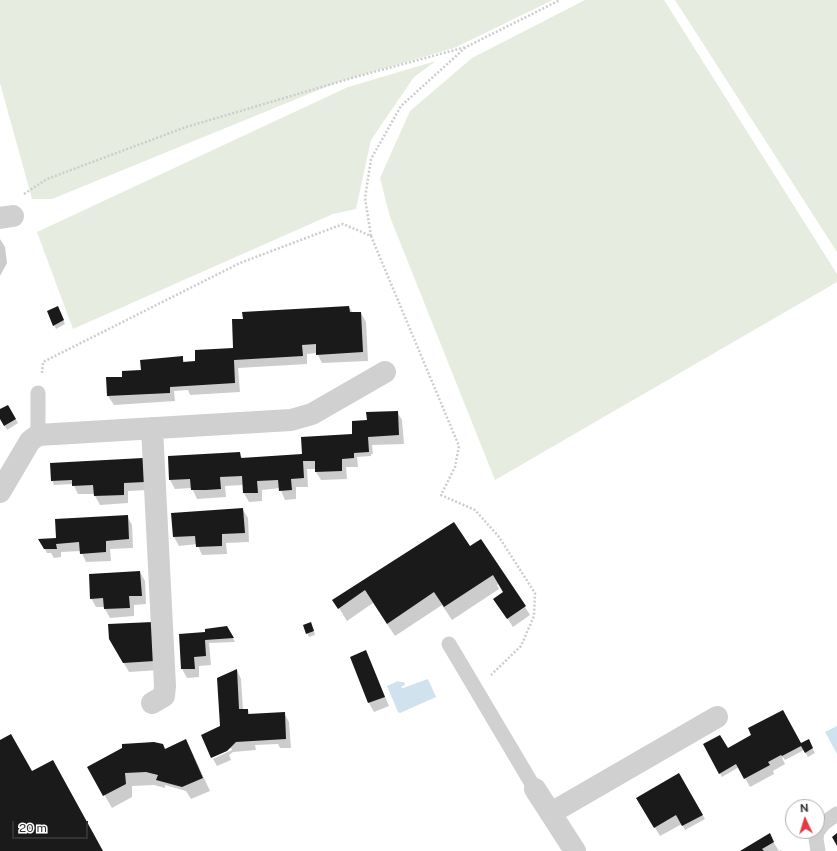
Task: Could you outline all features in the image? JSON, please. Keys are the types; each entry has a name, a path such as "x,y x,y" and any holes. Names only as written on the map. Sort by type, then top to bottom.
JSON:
{"street":[{"path":"0,492 30,441 38,435 291,420 312,414 386,372"},
{"path":"152,428 165,686 164,696 152,703"},
{"path":"551,813 717,717"},
{"path":"535,789 575,851"}],"lane":[{"path":"38,393 38,435"},
{"path":"450,644 535,789"},
{"path":"818,851 816,840 817,832 824,823 837,814"}],"path":[{"path":"23,195 47,179 186,128 359,76 466,48 560,0"},
{"path":"466,48 401,106 371,159 365,198 371,236 458,446 455,467 441,495 475,510 499,537 535,594 534,616 521,646 476,689"},
{"path":"38,393 43,362 240,263 343,224 371,236"}],"shaded area":[{"path":"0,0 553,0 454,48 338,82 52,199 32,199 0,83"},
{"path":"585,0 664,0 837,274 837,282 495,480 390,217 380,178 410,111 472,58"},
{"path":"675,0 837,0 837,252"},
{"path":"436,61 414,77 371,140 356,209 333,214 73,329 37,232 348,87"}],"water":[{"path":"428,679 436,697 400,713 398,712 387,686 398,681 404,682 405,685 401,687 403,688"},
{"path":"837,726 837,754 825,732"}],"building":[{"path":"58,306 64,320 53,326 47,311"},
{"path":"349,306 350,312 361,312 363,352 316,355 316,344 302,345 303,356 234,360 235,383 170,387 170,393 107,396 106,377 122,377 122,371 141,370 140,360 183,356 183,362 195,361 195,350 233,348 232,319 243,319 242,312"},
{"path":"8,405 16,419 4,426 0,419 0,409"},
{"path":"398,411 399,435 368,437 369,452 354,453 354,458 342,459 342,471 315,472 315,461 303,461 304,478 291,479 292,490 279,491 278,480 257,481 258,493 243,493 242,476 220,477 221,489 206,490 191,490 190,479 169,480 168,456 240,452 241,458 302,454 301,437 352,434 352,421 367,420 366,412"},
{"path":"143,458 145,482 124,483 124,495 94,496 93,485 72,486 72,480 51,481 50,463"},
{"path":"243,508 245,533 222,534 222,546 196,547 195,536 173,537 171,513"},
{"path":"128,515 129,539 106,541 106,552 80,554 79,542 56,544 57,549 44,549 38,539 56,538 55,519"},
{"path":"454,522 470,546 481,539 526,606 507,619 493,599 503,592 493,575 444,607 434,592 387,624 365,590 338,609 332,600"},
{"path":"140,571 142,596 129,596 130,608 104,609 103,598 90,599 89,574"},
{"path":"153,622 155,661 123,663 109,639 108,624"},
{"path":"311,622 314,631 306,634 303,625"},
{"path":"227,626 234,638 205,640 206,656 194,657 195,669 181,669 179,634 205,632 205,629"},
{"path":"366,650 385,697 368,703 350,657"},
{"path":"237,669 239,709 248,709 248,714 285,712 286,739 236,742 227,751 211,758 201,735 220,726 217,678"},
{"path":"783,710 801,743 809,739 813,748 805,753 801,746 768,762 770,765 744,779 736,764 719,774 703,744 720,735 728,748 751,735 748,728"},
{"path":"11,734 32,771 53,760 103,851 0,851 0,740"},
{"path":"186,739 203,778 182,787 156,780 158,775 146,772 125,773 126,784 103,796 87,767 122,748 122,744 154,742 163,744 165,749"},
{"path":"679,773 703,815 682,826 676,815 654,828 636,798"},
{"path":"770,833 774,842 762,849 764,851 740,851"},
{"path":"837,833 837,846 832,837"}]}
